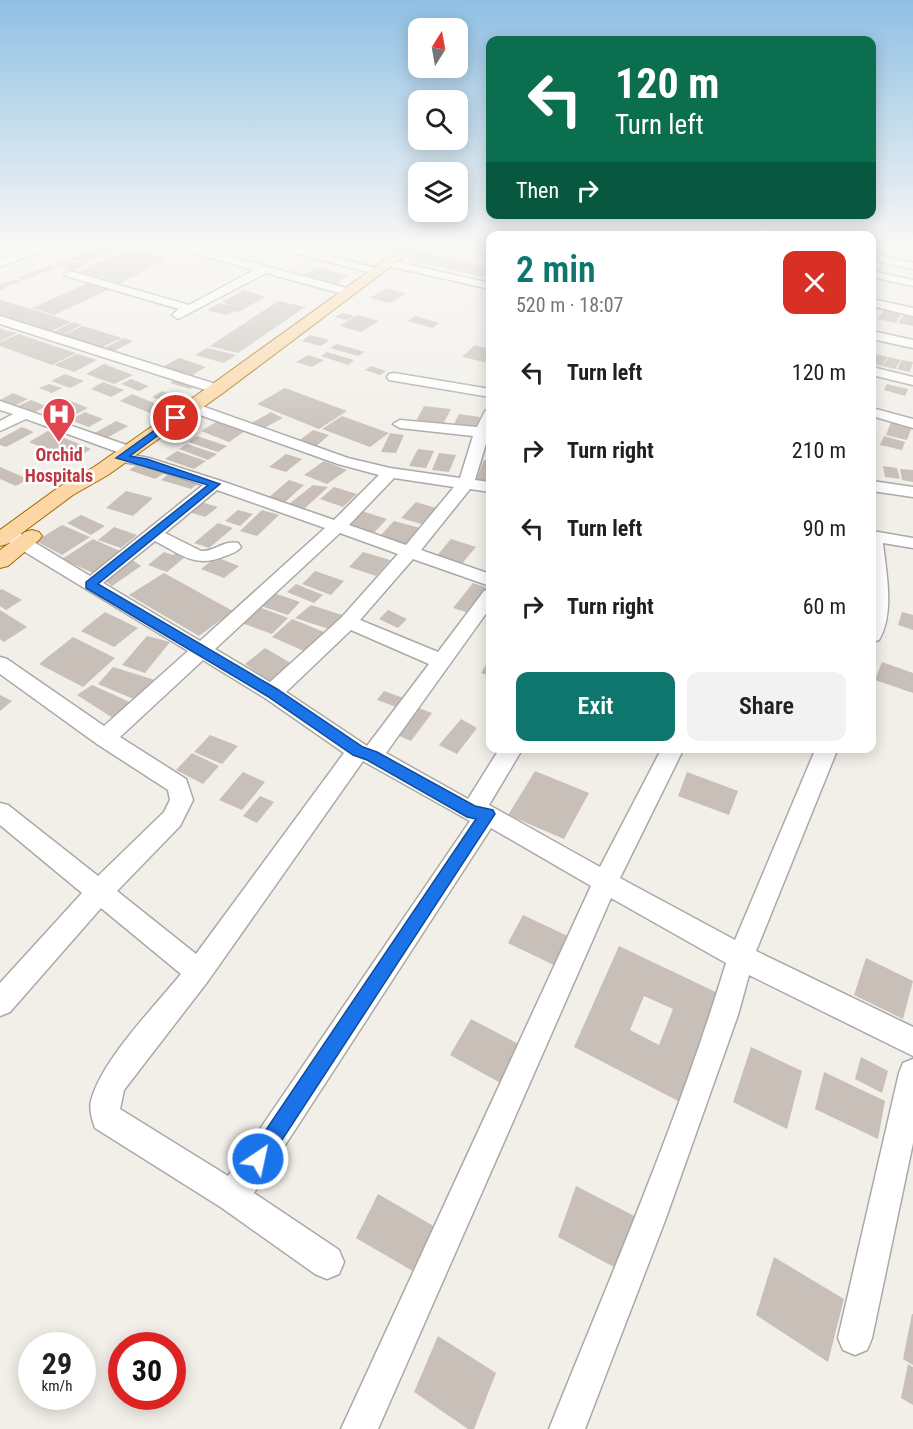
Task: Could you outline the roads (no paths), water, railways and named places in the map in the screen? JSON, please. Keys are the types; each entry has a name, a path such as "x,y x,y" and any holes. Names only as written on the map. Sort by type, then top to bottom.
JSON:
{"main road":[{"path":"0,561 11,539 86,496 101,471 322,313"}],"street":[{"path":"172,318 183,313"},
{"path":"0,320 217,389"},
{"path":"876,336 913,344"},
{"path":"876,372 913,381"},
{"path":"394,377 486,392"},
{"path":"0,405 144,461 486,579"},
{"path":"191,407 343,461 390,472 486,486"},
{"path":"876,413 913,424"},
{"path":"0,427 22,415"},
{"path":"272,693 348,622 409,553 466,483 486,433 400,424"},
{"path":"105,738 338,526 390,472"},
{"path":"90,585 215,484"},
{"path":"876,487 913,492"},
{"path":"154,534 197,556 208,558 232,547"},
{"path":"876,537 913,543"},
{"path":"11,539 272,693 365,754 480,813 741,957 913,1042"},
{"path":"876,565 878,583 876,612"},
{"path":"327,1262 233,1197 106,1117 105,1103 113,1081 365,754 442,662 486,601"},
{"path":"348,622 442,662"},
{"path":"0,664 178,786 182,800 172,819 100,891 0,1003"},
{"path":"233,1197 480,813 510,753"},
{"path":"359,1429 605,882 670,753"},
{"path":"567,1429 650,1218 724,1015 741,957 825,753"},
{"path":"4,822 100,891 199,972"},
{"path":"855,1338 913,1073"}],"place":[{"name":"Orchid Hospitals","path":"59,443"}]}
